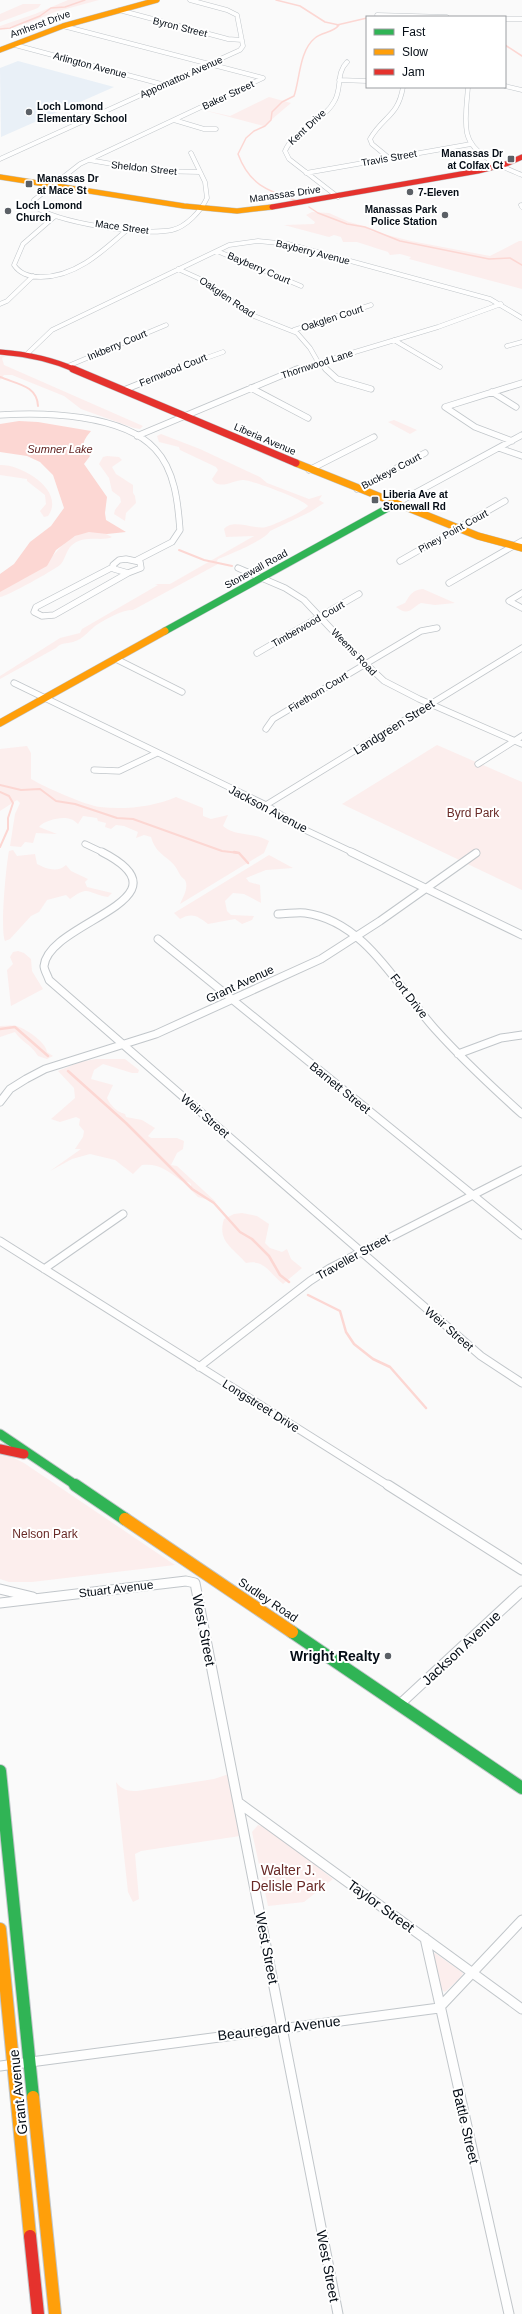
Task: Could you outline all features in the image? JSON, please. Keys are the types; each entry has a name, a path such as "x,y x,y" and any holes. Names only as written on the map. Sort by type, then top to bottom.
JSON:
{"main road":[{"name":"Amherst Drive","path":"0,50 63,26 157,0"},
{"name":"Manassas Drive","path":"3,178 200,208 259,210 338,197 502,166 522,157"},
{"name":"Liberia Avenue","path":"0,352 27,354 68,366 309,470 458,528 517,547"},
{"name":"Stonewall Road","path":"0,722 395,504"},
{"name":"Sudley Road","path":"0,1434 32,1457 113,1509 522,1788"},
{"path":"0,1449 32,1457"},
{"name":"Grant Avenue","path":"0,1771 2,1815 55,2314"},
{"name":"Grant Avenue","path":"0,1929 38,2314"}],"street":[{"path":"190,0 235,14 238,18 242,40"},
{"name":"Byron Street","path":"119,10 228,39 242,40"},
{"path":"377,15 412,16"},
{"path":"506,19 522,19"},
{"name":"Baker Street","path":"51,185 73,168 88,160 263,78 63,26"},
{"name":"Appomattox Avenue","path":"0,159 210,65 240,50 243,46 242,40"},
{"name":"Arlington Avenue","path":"15,44 165,85"},
{"name":"Kent Drive","path":"338,197 286,157 286,148 335,101 341,68 347,62"},
{"path":"339,80 366,81"},
{"path":"506,86 522,90"},
{"path":"389,158 372,144 370,139 399,109 403,88"},
{"path":"468,88 467,126 468,135 472,144 502,166 522,175"},
{"path":"174,120 204,129 216,129"},
{"name":"Travis Street","path":"306,173 472,144"},
{"name":"Mace Street","path":"51,185 34,200 32,205 39,212 54,217 128,229 153,232 176,229 190,219 200,208 208,194 191,153"},
{"name":"Sheldon Street","path":"88,160 152,171 200,172"},
{"path":"54,217 23,244 14,265 16,270 33,276 58,275 80,267 93,260 128,229"},
{"name":"Bayberry Avenue","path":"27,354 52,330 229,245 247,242 264,241 288,244 501,304 522,318"},
{"name":"Bayberry Court","path":"217,251 301,286"},
{"name":"Oakglen Road","path":"178,269 203,279 249,314 294,330 310,348 318,362 338,379 371,389"},
{"path":"0,304 7,302 33,276"},
{"name":"Thornwood Lane","path":"137,436 182,415 318,362 394,340 501,304"},
{"name":"Oakglen Court","path":"294,330 370,306"},
{"name":"Inkberry Court","path":"68,366 166,325"},
{"path":"394,340 440,367"},
{"path":"507,346 522,342"},
{"name":"Fernwood Court","path":"124,390 210,354 223,352"},
{"path":"512,441 475,427 445,407 522,383"},
{"path":"252,388 308,418"},
{"path":"492,392 516,407"},
{"path":"0,415 32,414 91,422 118,428 137,436 156,450 169,475 178,502 180,530 172,542 137,560 119,560 114,563 113,567 104,570 38,606 34,612 42,616 54,615 128,573 142,568 142,564 137,560"},
{"name":"Stonewall Road","path":"395,504 522,435"},
{"path":"309,470 374,437"},
{"path":"499,448 522,456"},
{"name":"Buckeye Court","path":"357,489 425,453"},
{"name":"Piney Point Court","path":"400,561 505,501"},
{"path":"449,583 517,547 522,541"},
{"path":"113,567 119,572 128,573"},
{"name":"Weems Road","path":"238,568 298,596 320,616 365,664 384,681 430,704 522,744"},
{"path":"522,593 509,601 522,608"},
{"name":"Timberwood Court","path":"257,653 359,594"},
{"name":"Firethorn Court","path":"266,729 273,719 421,631 438,628"},
{"name":"Landgreen Street","path":"266,805 522,648"},
{"path":"116,658 182,692"},
{"name":"Jackson Avenue","path":"14,683 266,805 301,828 522,935"},
{"path":"478,764 522,736"},
{"path":"94,770 107,773 120,771 157,753"},
{"name":"Weir Street","path":"85,844 126,867 132,876 132,890 121,903 53,947 45,957 44,970 46,976 54,985 124,1047 481,1356 522,1383"},
{"name":"Grant Avenue","path":"0,1102 13,1087 48,1068 78,1057 124,1047 304,968 356,936 476,853"},
{"name":"Fort Drive","path":"278,914 302,913 318,916 356,936 374,952 420,1012 458,1054 522,1114"},
{"name":"Barnett Street","path":"158,939 522,1235"},
{"path":"458,1054 501,1038 522,1035"},
{"name":"Traveller Street","path":"199,1367 310,1281 361,1252 522,1170"},
{"path":"44,1269 123,1214"},
{"name":"Longstreet Drive","path":"0,1241 522,1570"},
{"name":"Stuart Avenue","path":"0,1603 186,1581 195,1582"},
{"name":"West Street","path":"195,1582 338,2314"},
{"name":"Stuart Avenue","path":"0,1588 37,1598"},
{"name":"Jackson Avenue","path":"399,1705 522,1591"},
{"name":"Taylor Street","path":"239,1803 522,2009"},
{"path":"439,2008 522,1920"},
{"name":"Battle Street","path":"425,1938 439,2008 509,2314"},
{"name":"Beauregard Avenue","path":"0,2066 439,2008"}],"shaded area":[{"name":"Loch Lomond Elementary School","path":"18,61 114,87 1,137 0,68"}],"green space":[{"path":"68,0 99,0 55,12 28,23 0,29 0,26 35,14"},
{"path":"23,4 41,4 38,8 0,22 0,14"},
{"path":"269,97 291,103 264,126 203,110 230,116"},
{"path":"312,212 329,213 349,222 364,226 371,231 411,241 490,256 519,241 522,241 522,289 409,259 411,257 400,254 390,255 388,252 357,242 343,242 341,237 334,235 329,237 284,225 314,224 315,222 306,215"},
{"path":"0,356 6,356 2,358 4,365 143,426 140,429 134,428 81,409 64,396 12,375 4,375 0,380"},
{"path":"394,420 417,430 410,434 388,422"},
{"path":"161,434 200,449 260,477 267,483 309,499 322,495 319,500 324,503 310,512 270,531 267,535 254,543 218,559 216,563 218,564 133,610 124,611 102,622 77,641 60,645 0,679 0,676 60,638 80,633 82,629 158,585 155,584 170,584 254,536 226,537 224,529 228,526 238,524 266,527 295,515 308,506 298,499 248,481 239,480 222,485 218,484 212,479 218,470 216,467 180,450 179,447 159,442 157,436"},
{"path":"103,457 119,457 122,460 112,467 116,474 133,485 133,493 136,503 126,513 125,521 114,514 121,502 120,497 112,491 109,478 99,464"},
{"path":"0,465 19,469 30,474 47,489 51,497 52,507 48,516 44,517 40,511 46,504 45,495 27,481 27,479 0,475"},
{"path":"100,531 112,537 104,539 87,539 76,542 69,548 60,565 20,588 0,597 0,592 35,572 44,565 69,539 87,532"},
{"path":"423,589 455,603 435,605 421,603 410,611 400,610 396,607 405,603 414,592"},
{"name":"Byrd Park","path":"437,745 522,782 522,890 342,804"},
{"path":"27,746 31,753 31,779 55,791 93,806 109,808 138,807 158,803 176,797 203,808 203,816 211,819 228,815 223,826 233,832 258,836 269,841 264,853 180,904 186,889 186,883 176,867 160,853 151,837 144,835 136,838 138,832 124,826 116,825 111,829 105,827 106,823 98,821 97,818 83,816 78,824 67,818 58,819 48,821 39,827 57,834 36,833 33,843 25,842 21,847 10,846 15,814 20,803 17,800 0,811 0,749"},
{"path":"13,850 17,856 35,854 37,864 48,869 56,870 66,865 71,871 88,879 85,882 87,887 112,893 108,897 85,891 70,899 66,895 47,900 39,912 31,916 10,939 5,941 3,912 6,870 9,851"},
{"path":"269,855 293,868 266,870 246,878 249,882 260,885 261,903 244,894 233,893 225,901 227,911 231,915 254,916 252,920 242,924 235,919 208,924 191,915 180,919 174,913"},
{"path":"18,951 24,953 31,959 32,971 43,989 11,1006 7,970 13,964 10,957 13,952"},
{"path":"0,1026 20,1027 39,1040 46,1048 47,1052 53,1056 47,1059 38,1056 32,1048 15,1032 0,1037"},
{"path":"96,1059 125,1059 139,1070 138,1073 132,1073 103,1064 94,1070 91,1079 113,1085 107,1098 110,1103 114,1108 125,1114 126,1117 142,1120 155,1128 148,1136 151,1138 177,1138 184,1141 183,1149 177,1153 171,1165 177,1166 216,1202 198,1197 191,1190 190,1183 181,1181 167,1171 153,1165 142,1165 133,1174 115,1160 90,1154 72,1159 50,1171 81,1149 75,1149 83,1137 84,1131 79,1125 80,1119 76,1117 60,1122 51,1119 75,1098 74,1088 58,1071 80,1062"},
{"path":"242,1213 257,1216 269,1224 265,1243 270,1248 282,1252 287,1249 291,1259 302,1268 283,1284 263,1265 253,1262 246,1263 231,1248 224,1238 222,1227 224,1219 234,1214"},
{"name":"Nelson Park","path":"0,1455 12,1457 24,1463 175,1565 32,1582 9,1582 0,1579"},
{"path":"229,1774 240,1836 141,1851 135,1854 139,1899 133,1902 128,1892 116,1782 125,1790 137,1791 214,1779"},
{"name":"Walter J. Delisle Park","path":"258,1825 267,1828 333,1879 304,1902 268,1906 252,1832"},
{"path":"435,1953 463,1973 461,1977 445,1992 440,1986 437,1976 433,1955"}],"water":[{"name":"Sumner Lake","path":"19,421 38,422 91,431 84,443 85,449 90,456 84,464 107,497 105,513 106,520 126,532 107,534 89,532 75,536 56,550 47,566 0,592 0,574 14,564 30,542 51,526 64,508 53,475 40,462 27,456 0,452 0,424"}],"waterway":[{"path":"0,29 10,28 40,16 51,8 65,7 85,0"},
{"path":"276,0 300,6 325,22 338,25"},
{"path":"338,25 366,18"},
{"path":"295,200 260,185 248,173 238,154 246,138 254,131 265,126 271,120 272,112 282,102 294,96 303,58 310,44 318,36 337,28 338,25"},
{"path":"506,46 522,56"},
{"path":"309,207 318,213 347,224 365,227 400,241 489,259 510,258 522,265"},
{"path":"0,377 30,389 37,399 38,406"},
{"path":"179,550 204,560 232,566"},
{"path":"0,785 21,790 40,789 56,801 75,804 117,818 133,819 222,851 239,853"},
{"path":"0,792 9,796 13,803 8,818 8,829 0,847"},
{"path":"234,852 239,853"},
{"path":"239,853 248,863"},
{"path":"0,1029 15,1027 48,1056"},
{"path":"68,1071 126,1123 192,1189 214,1203 240,1232 252,1239 269,1256 280,1275 289,1282"},
{"path":"308,1295 340,1311 346,1332 354,1344 373,1359 390,1367 426,1408"}],"traffic: fast":[{"path":"165,631 395,504"},
{"path":"0,1434 125,1519"},
{"path":"292,1632 522,1788"},
{"path":"0,1771 33,2097"}],"traffic: slow":[{"path":"0,50 63,26 157,0"},
{"path":"0,177 184,206 237,211 272,207"},
{"path":"296,463 478,536 522,548"},
{"path":"0,723 165,631"},
{"path":"125,1519 292,1632"},
{"path":"0,1929 30,2236"},
{"path":"33,2097 55,2314"}],"traffic: jam":[{"path":"272,207 478,171 506,164 522,157"},
{"path":"0,352 27,354 57,362 296,463"},
{"path":"0,1449 24,1454"},
{"path":"30,2236 38,2314"}],"place":[{"name":"Loch Lomond Elementary School","path":"29,112"},
{"name":"Manassas Dr at Colfax Ct","path":"511,159"},
{"name":"Manassas Dr at Mace St","path":"29,184"},
{"name":"7-Eleven","path":"410,192"},
{"name":"Loch Lomond Church","path":"8,211"},
{"name":"Manassas Park Police Station","path":"445,215"},
{"name":"Liberia Ave at Stonewall Rd","path":"375,500"},
{"name":"Wright Realty","path":"388,1656"}]}
